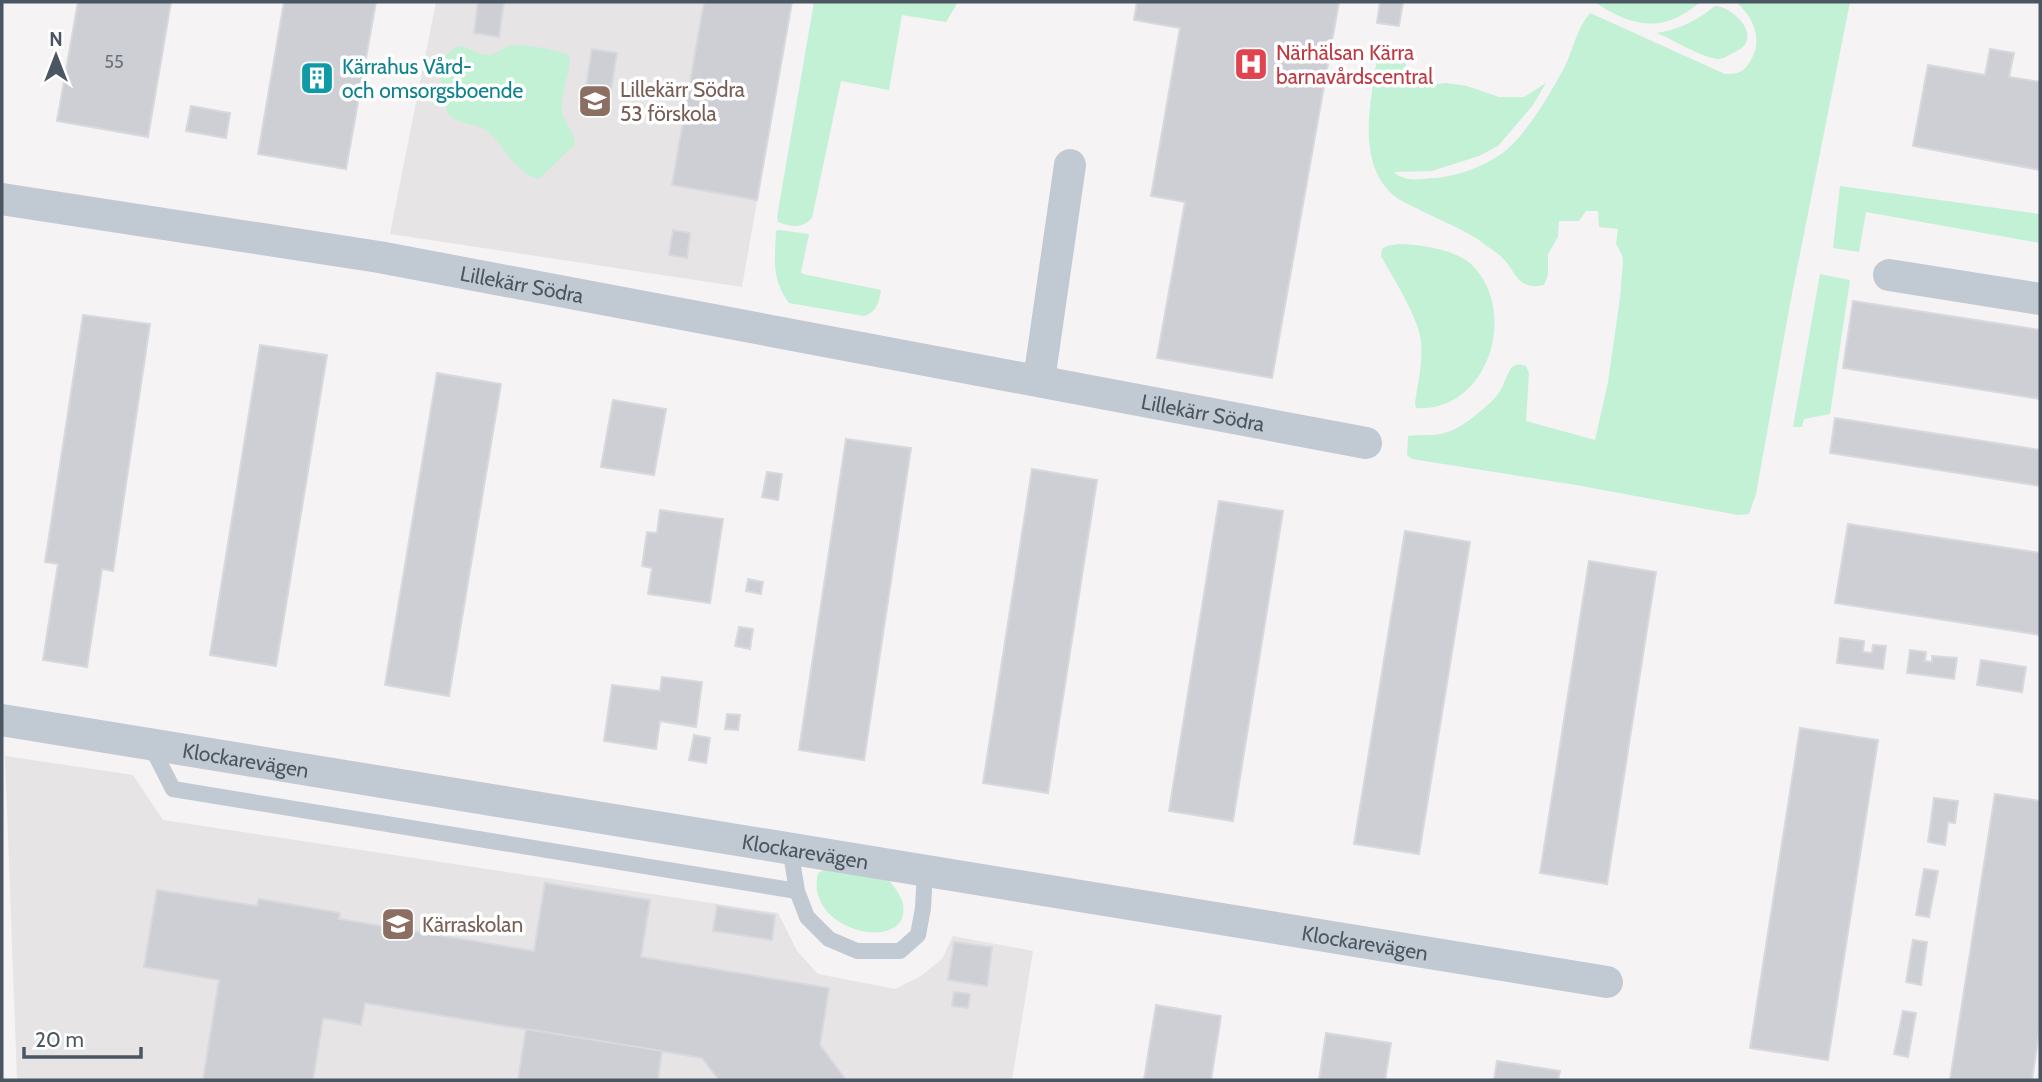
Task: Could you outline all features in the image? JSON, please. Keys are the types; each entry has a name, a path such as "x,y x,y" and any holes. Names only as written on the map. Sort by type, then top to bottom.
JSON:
{"street":[{"path":"1039,380 1070,165"},
{"name":"Lillekärr Södra","path":"2,200 379,257 1366,443"},
{"path":"1889,275 2040,299"},
{"name":"Klockarevägen","path":"2,720 1608,982"}],"lane":[{"path":"150,744 173,789 797,891"},
{"path":"790,848 797,891 807,917 829,939 857,951 900,951 918,935 925,870"}],"shaded area":[{"name":"Lillekärr Södra 53 förskola","path":"436,2 792,2 742,287 390,234"},
{"name":"Kärraskolan","path":"5,756 133,775 163,820 778,913 797,951 818,974 895,989 921,976 942,959 953,936 1033,951 1012,1080 17,1080"}],"green space":[{"path":"814,2 958,2 946,22 902,15 889,90 841,81 812,218 804,224 792,226 778,222 777,217"},
{"path":"1594,2 1702,2 1678,17 1645,23 1614,14"},
{"path":"1736,2 1850,2 1790,304 1756,494 1749,514 1738,515 1576,485 1412,459 1407,455 1408,436 1441,434 1462,425 1494,399 1511,368 1517,365 1526,366 1529,373 1526,421 1595,440 1608,382 1623,261 1616,244 1618,229 1599,227 1598,211 1586,211 1579,221 1559,221 1558,237 1548,254 1548,275 1544,285 1530,286 1517,278 1503,258 1479,240 1397,198 1383,184 1370,149 1370,109 1378,52 1406,54 1406,79 1423,86 1446,83 1467,86 1499,97 1524,97 1546,83 1533,105 1498,146 1479,156 1432,171 1394,172 1413,179 1444,177 1486,163 1520,137 1555,85 1579,30 1590,13 1730,74 1738,73 1747,66 1756,43 1751,20"},
{"path":"1715,6 1739,18 1748,37 1745,45 1725,57 1718,59 1703,55 1657,33 1688,24"},
{"path":"522,45 569,55 562,112 575,144 539,179 523,172 484,129 453,118 445,107 441,71 445,57 457,46 488,55 509,46"},
{"path":"1840,186 2040,214 2040,243 1866,212 1859,252 1833,248"},
{"path":"776,231 809,234 801,272 803,274 881,290 875,309 864,316 789,303 779,286 775,268"},
{"path":"1399,244 1437,249 1464,259 1486,284 1493,307 1494,332 1489,356 1478,377 1462,394 1441,405 1416,408 1421,357 1419,332 1405,298 1381,256 1382,249"},
{"path":"1820,274 1850,280 1830,414 1804,419 1802,427 1793,427"},
{"path":"824,870 889,880 903,904 901,920 891,929 876,932 858,930 841,923 826,910 818,894 818,873"}],"building":[{"path":"78,2 171,2 148,137 57,121"},
{"name":"Kärrahus Vård- och omsorgsboende","path":"284,2 376,2 346,169 258,154"},
{"path":"478,2 504,2 499,37 474,33"},
{"path":"704,2 792,2 757,200 672,185"},
{"path":"1137,2 1339,2 1272,378 1157,358 1185,202 1151,196 1180,28 1134,20"},
{"path":"1380,2 1403,2 1399,26 1377,23"},
{"path":"592,49 617,53 608,108 583,104"},
{"path":"1990,49 2014,53 2009,77 2040,82 2040,170 1913,146 1928,65 1985,75"},
{"path":"191,106 230,113 226,138 186,131"},
{"path":"673,230 690,233 687,258 669,255"},
{"path":"1853,301 2040,330 2040,399 1843,368"},
{"path":"83,315 150,324 113,571 102,569 87,667 43,660 58,564 45,562"},
{"path":"260,345 327,355 276,666 210,655"},
{"path":"437,373 501,384 449,696 385,685"},
{"path":"613,400 666,409 654,475 601,467"},
{"path":"1835,418 2040,450 2040,486 1830,453"},
{"path":"846,439 911,448 864,760 799,750"},
{"path":"1032,469 1097,480 1048,793 983,783"},
{"path":"767,472 782,474 778,500 762,497"},
{"path":"1219,501 1283,511 1233,821 1169,811"},
{"path":"660,510 723,519 710,603 648,594 652,568 642,566 647,532 657,533"},
{"path":"1848,524 2040,553 2040,635 1835,603"},
{"path":"1405,531 1470,542 1419,854 1354,844"},
{"path":"1589,561 1656,572 1607,884 1540,873"},
{"path":"748,579 763,582 761,594 746,591"},
{"path":"739,627 753,629 750,649 735,646"},
{"path":"1840,638 1864,641 1863,652 1872,653 1873,645 1886,646 1883,669 1837,663"},
{"path":"1910,650 1926,652 1925,661 1932,662 1932,656 1957,658 1954,679 1907,673"},
{"path":"1981,660 2026,667 2022,692 1977,685"},
{"path":"662,677 702,682 696,727 660,721 656,749 604,741 612,685 660,691"},
{"path":"727,714 740,715 738,730 725,729"},
{"path":"1800,728 1878,740 1828,1060 1750,1048"},
{"path":"694,735 710,738 706,763 689,760"},
{"path":"1995,794 2040,801 2040,1026 2032,1080 1950,1080"},
{"path":"1934,798 1958,801 1955,823 1948,822 1945,845 1928,842"},
{"path":"1924,869 1938,871 1929,917 1916,915"},
{"path":"545,883 650,900 641,957 829,988 820,1045 846,1080 719,1080 702,1058 365,1003 361,1025 323,1018 313,1080 203,1080 219,980 144,967 157,890 257,906 259,899 340,913 339,919 534,951"},
{"path":"717,906 775,915 772,940 713,931"},
{"path":"1913,940 1927,942 1921,985 1906,982"},
{"path":"954,942 992,947 987,986 948,980"},
{"path":"954,992 970,994 968,1008 952,1006"},
{"path":"1156,1005 1221,1016 1211,1080 1144,1080"},
{"path":"1903,1011 1916,1013 1908,1057 1894,1054"},
{"path":"526,1029 662,1051 658,1080 518,1080"},
{"path":"1326,1033 1391,1043 1385,1080 1319,1080"},
{"path":"1497,1061 1560,1071 1558,1080 1494,1080"}],"place":[{"name":"Närhälsan Kärra barnavårdscentral","path":"1251,64"},
{"name":"Kärrahus Vård- och omsorgsboende","path":"317,78"},
{"name":"Lillekärr Södra 53 förskola","path":"595,101"},
{"name":"Kärraskolan","path":"398,924"}]}
